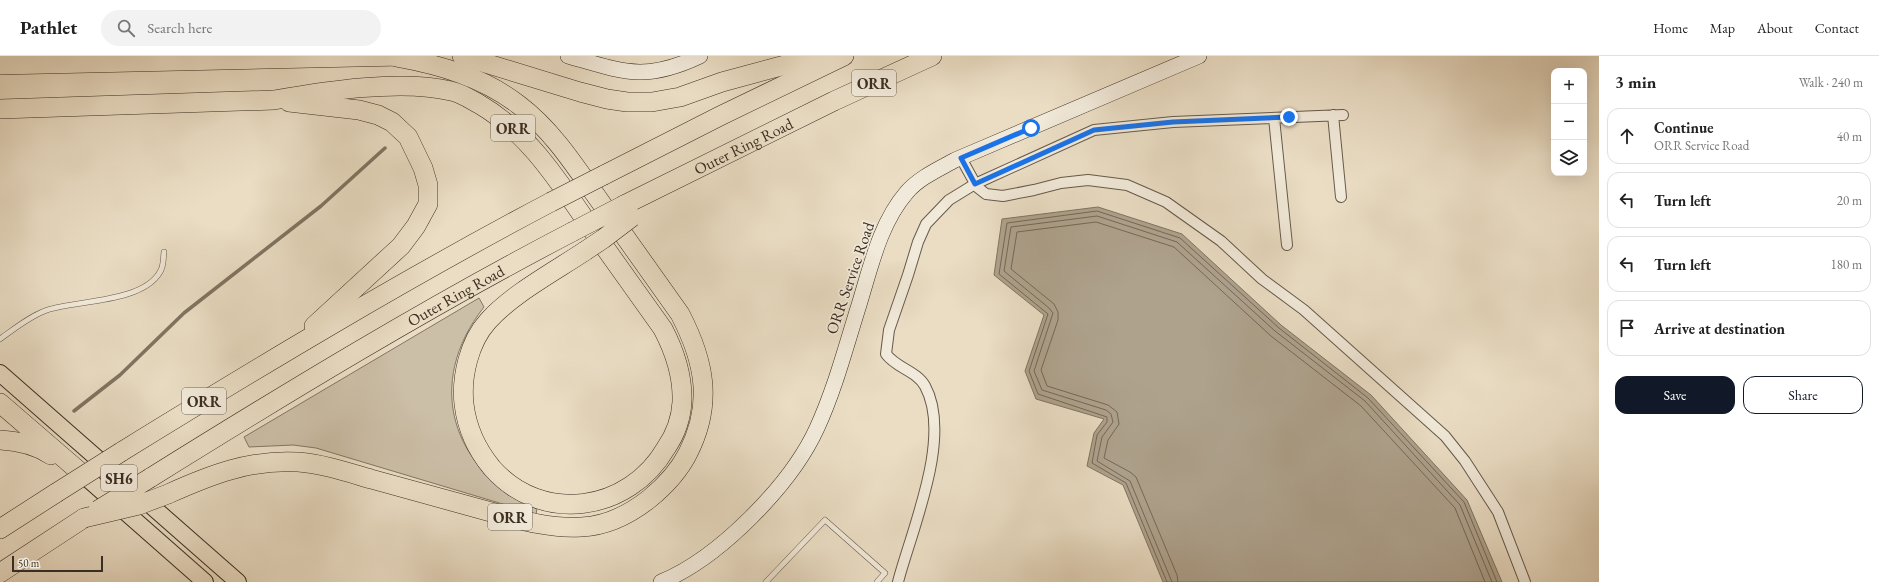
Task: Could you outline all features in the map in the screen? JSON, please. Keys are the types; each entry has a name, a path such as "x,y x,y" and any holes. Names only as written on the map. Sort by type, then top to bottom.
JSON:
{"highway":[{"name":"ORR","path":"2,65 399,56 456,71 490,86 519,104 543,126 571,160 680,314 693,340 699,358 703,381 703,403 695,440 686,458 676,473 660,490 623,516 603,523 583,527 564,528 526,522 333,468 298,462 256,463 231,469 198,480 139,505 84,518"},
{"path":"462,56 580,92 607,99 627,102 652,102 680,97 722,82 818,56"},
{"name":"ORR","path":"0,529 121,452 431,267 604,175 730,111 844,56"},
{"name":"Outer Ring Road","path":"0,573 84,518 409,322 572,232 628,211 658,188 834,101 932,56"},
{"name":"ORR","path":"274,100 318,92 410,86 452,91 490,110 509,124 529,144 549,170 663,329 673,348 679,367 682,385 682,403 678,423 671,441 661,458 649,472 616,495 596,502 582,504 553,503 533,498 516,488 498,474 484,458 472,437 466,417 464,397 470,354 475,341 488,321 527,289 585,250 603,239 628,211"},
{"path":"3,108 274,100 317,107 359,110 378,115 392,122 408,137 423,168 428,185 428,204 416,226 401,246 288,351"},
{"path":"0,403 80,472"},
{"path":"0,440 16,441 42,449 80,472"}],"main road":[{"path":"568,56 624,71 644,73 664,70 700,56"},
{"name":"ORR Service Road","path":"661,582 699,561 732,534 767,501 796,465 817,428 837,376 879,242 892,214 908,191 930,175 961,158 1199,56"},
{"name":"SH6","path":"0,373 238,582"},
{"name":"SH6","path":"80,472 205,582"}],"street":[{"path":"898,582 922,508 933,448 933,411 924,385 914,374 896,363 886,354 889,330 918,242 926,224 949,200 975,184 1094,130 1173,122 1338,115 1341,197"},
{"path":"1274,118 1287,245"},
{"path":"961,158 975,184 986,194 1003,196 1062,183 1088,180 1127,185 1166,202 1221,241 1262,279 1304,310 1445,436 1465,460 1498,512 1525,582"}],"lane":[{"path":"0,339 18,326 45,311 67,305 105,299 140,289 152,281 160,273 163,265 164,252"},
{"path":"766,582 825,520 885,573 877,582"}],"shaded area":[{"path":"479,298 484,307 466,336 455,365 452,394 456,422 467,448 484,472 508,492 537,509 536,514 316,448 293,445 249,447 244,437"}],"water":[{"path":"1098,207 1182,234 1281,325 1371,395 1467,500 1502,582 1163,582 1123,485 1087,466 1094,433 1104,419 1036,399 1025,371 1044,315 994,275 1002,219"}],"waterway":[{"path":"74,411 120,375 184,313 321,206 385,148"}],"route":[{"path":"1031,128 961,158 975,184 1073,138 1094,130 1173,122 1289,117"}]}
